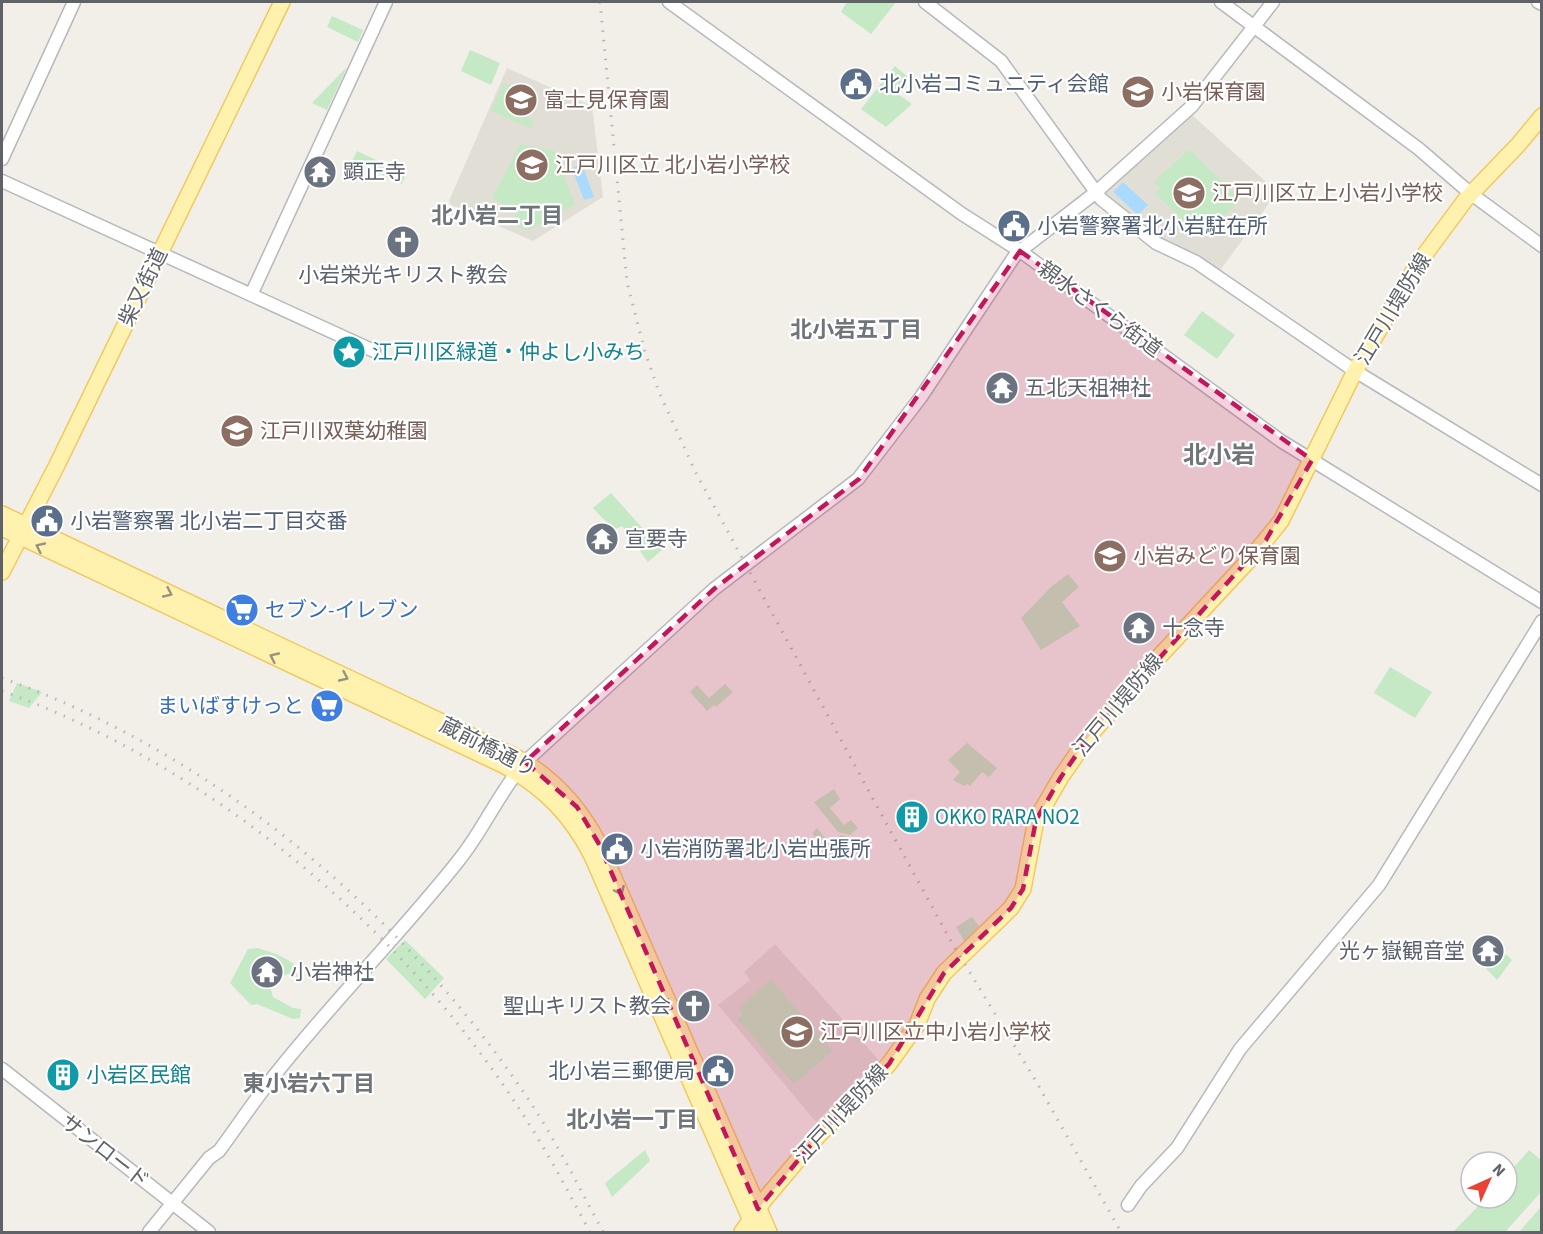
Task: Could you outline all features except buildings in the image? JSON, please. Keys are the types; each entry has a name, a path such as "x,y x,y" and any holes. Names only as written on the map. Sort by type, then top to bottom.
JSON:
{"main road":[{"name":"柴又街道","path":"2,572 282,2"},
{"name":"江戸川堤防線","path":"752,1223 819,1134 889,1064 917,1025 927,999 944,973 1011,908 1023,889 1036,820 1055,786 1090,735 1266,540 1290,505 1355,371 1417,266 1471,194 1542,116"},
{"name":"蔵前橋通り","path":"2,514 22,531 553,783 577,807 599,843 752,1223 769,1233"},
{"name":"蔵前橋通り","path":"2,528 22,531"}],"street":[{"path":"2,159 74,2"},
{"path":"251,296 386,2"},
{"name":"親水さくら街道","path":"669,2 962,214 1020,251 1220,397 1312,460 1542,602"},
{"path":"925,2 1001,61 1095,193 1162,247 1196,262 1270,310 1355,371 1542,485"},
{"path":"1221,2 1419,149 1471,194 1542,246"},
{"path":"149,1233 209,1158 219,1151 277,1073 342,996 402,931 458,861 521,767 714,589 858,479 921,397 947,355 1020,251 1095,193 1192,106 1273,2"},
{"path":"1538,2 1542,4"},
{"path":"2,181 374,351"},
{"path":"1128,1205 1141,1186 1176,1148 1240,1049 1379,885 1542,621"},
{"name":"サンロード","path":"2,1069 209,1233"}],"highlighted area":[{"path":"1020,251 1312,460 1266,540 1090,735 1061,777 1036,820 1023,889 1011,908 944,973 889,1064 819,1135 758,1209 599,844 577,807 525,762 714,589 859,479"}],"shaded area":[{"name":"江戸川区立 北小岩小学校","path":"507,68 592,106 603,197 533,241 451,205 449,201"},
{"name":"江戸川区立上小岩小学校","path":"1191,114 1274,189 1275,195 1219,272 1160,238 1105,196 1104,191"},
{"name":"江戸川区立中小岩小学校","path":"775,944 878,1059 816,1122 718,1005 750,980 744,972"}],"green space":[{"path":"847,2 896,2 871,34 841,12"},
{"path":"332,16 363,30 358,42 327,27"},
{"path":"470,50 500,63 491,85 461,71"},
{"path":"895,66 908,77 895,92 912,104 886,127 861,109"},
{"path":"347,67 327,110 312,103"},
{"path":"503,83 516,89 518,106 533,121 530,128 491,111"},
{"path":"520,144 554,151 575,204 528,231 512,224 518,212 492,198"},
{"path":"357,151 406,174 402,184 352,161"},
{"path":"1187,151 1191,151 1241,200 1204,234 1189,226 1155,193 1160,188 1154,182"},
{"path":"1202,311 1235,335 1217,359 1184,335"},
{"path":"611,493 662,550 648,562 622,526 614,530 593,508"},
{"path":"1068,574 1079,587 1062,602 1080,626 1041,650 1021,618 1052,586"},
{"path":"1390,667 1432,692 1415,718 1374,693"},
{"path":"17,683 42,692 29,708 9,701"},
{"path":"725,684 733,692 716,707 714,705 707,711 690,692 697,685 709,698"},
{"path":"967,743 997,768 989,777 982,772 970,786 967,784 964,786 953,780 960,772 948,760"},
{"path":"834,789 840,799 830,808 844,825 851,820 858,828 850,835 838,832 814,802"},
{"path":"817,828 830,844 841,835 848,837 828,853 812,833"},
{"path":"972,917 981,928 964,941 956,927"},
{"path":"405,940 444,978 425,999 386,959"},
{"path":"1490,940 1512,960 1497,980 1475,957"},
{"path":"258,948 285,958 300,972 302,979 296,980 288,974 281,977 267,964 263,965 260,973 268,980 273,997 293,1008 301,1009 300,1018 293,1019 257,1004 251,1005 230,983 248,949"},
{"path":"771,979 832,1051 794,1084 737,1019 743,1013 738,1008"},
{"path":"645,1150 650,1161 612,1197 605,1183"},
{"path":"1529,1150 1541,1160 1541,1192 1506,1231 1453,1232 1474,1210 1519,1210 1519,1161"},
{"path":"1541,1207 1541,1232 1519,1232"}],"water":[{"path":"582,164 594,197 584,200 572,168"},
{"path":"1123,182 1148,205 1138,215 1113,192"}],"railway":[{"path":"600,2 627,282 645,352 659,392 696,473 952,943 1037,1083 1121,1232"},
{"path":"2,678 79,709 153,748 224,792 292,842 356,898 416,957 470,1020 520,1087 553,1140 603,1232"},
{"path":"2,691 78,723 153,761 224,807 293,858 357,914 416,975 470,1040 528,1122 590,1232"}],"place":[{"name":"北小岩コミュニティ会館","path":"856,84"},
{"name":"小岩保育園","path":"1138,92"},
{"name":"富士見保育園","path":"521,100"},
{"name":"江戸川区立 北小岩小学校","path":"532,165"},
{"name":"顕正寺","path":"320,172"},
{"name":"江戸川区立上小岩小学校","path":"1189,193"},
{"name":"小岩警察署北小岩駐在所","path":"1014,226"},
{"name":"小岩栄光キリスト教会","path":"403,242"},
{"name":"江戸川区緑道・仲よし小みち","path":"349,352"},
{"name":"五北天祖神社","path":"1002,388"},
{"name":"江戸川双葉幼稚園","path":"237,431"},
{"name":"小岩警察署 北小岩二丁目交番","path":"47,521"},
{"name":"宣要寺","path":"602,539"},
{"name":"小岩みどり保育園","path":"1110,556"},
{"name":"セブン-イレブン","path":"242,610"},
{"name":"十念寺","path":"1139,628"},
{"name":"まいばすけっと","path":"327,706"},
{"name":"OKKO RARA NO2","path":"912,817"},
{"name":"小岩消防署北小岩出張所","path":"617,849"},
{"name":"光ヶ嶽観音堂","path":"1488,951"},
{"name":"小岩神社","path":"267,972"},
{"name":"聖山キリスト教会","path":"694,1006"},
{"name":"江戸川区立中小岩小学校","path":"797,1032"},
{"name":"北小岩三郵便局","path":"718,1071"},
{"name":"小岩区民館","path":"63,1075"}],"district":[{"name":"北小岩二丁目","path":"497,215"},
{"name":"北小岩五丁目","path":"856,329"},
{"name":"北小岩","path":"1219,455"},
{"name":"東小岩六丁目","path":"309,1083"},
{"name":"北小岩一丁目","path":"632,1119"}]}
